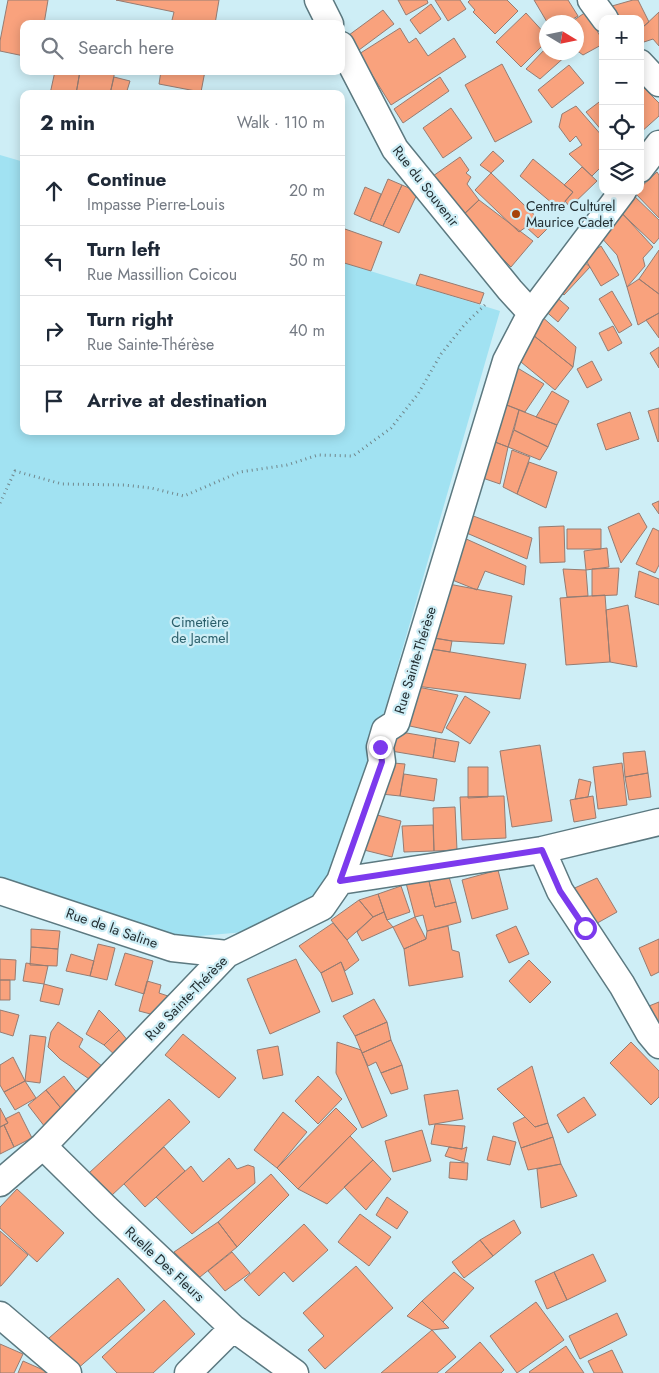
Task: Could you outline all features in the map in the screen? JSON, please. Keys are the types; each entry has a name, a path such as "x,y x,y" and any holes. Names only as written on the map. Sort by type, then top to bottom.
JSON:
{"street":[{"path":"318,0 328,20"},
{"path":"591,0 602,15"},
{"name":"Rue du Souvenir","path":"345,53 395,149 531,313"},
{"path":"644,67 659,83"},
{"path":"644,164 659,144"},
{"path":"531,313 620,195"},
{"name":"Rue Sainte-Thérèse","path":"0,1183 43,1146 227,954 322,907 340,881 382,762 380,747 385,730 396,723 506,361 531,313"},
{"path":"340,881 542,850 659,822"},
{"path":"542,850 560,891 622,984 649,1033 659,1045"},
{"name":"Rue de la Saline","path":"0,891 172,948 227,954"},
{"name":"Ruelle Des Fleurs","path":"43,1146 233,1328 295,1373"},
{"path":"0,1315 68,1373"},
{"path":"188,1373 233,1328"}],"path":[{"path":"0,503 15,470 62,484 124,485 151,488 184,496 240,472 287,465 318,455 353,456 391,428 418,394 441,354 465,324 488,302 510,290"}],"green space":[{"name":"Cimetière de Jacmel","path":"0,155 20,161 20,435 345,435 345,263 500,311 386,706 320,900 245,932 176,938 0,877"}],"building":[{"path":"8,0 48,0 45,20 20,20 20,55 0,51 0,41"},
{"path":"116,0 219,0 216,20 172,20 174,12"},
{"path":"398,0 427,0 428,3 406,15"},
{"path":"435,0 460,0 466,9 448,21"},
{"path":"470,0 507,0 518,11 495,34 473,12 475,10 468,2"},
{"path":"534,0 568,0 577,15 543,15"},
{"path":"638,0 649,22 644,26 644,15 610,15 605,8"},
{"path":"431,4 441,19 420,34 410,20"},
{"path":"383,10 394,24 359,50 349,35"},
{"path":"586,12 599,34 599,46 584,54 584,15 582,15"},
{"path":"659,12 659,46 653,39 644,42 644,26"},
{"path":"526,13 539,27 539,49 521,67 496,42"},
{"path":"400,28 409,43 416,38 428,56 454,38 466,57 391,105 359,54"},
{"path":"539,55 539,60 561,60 540,79 526,69"},
{"path":"502,64 532,122 495,142 465,85"},
{"path":"569,65 584,83 552,108 538,90"},
{"path":"54,75 79,75 77,90 51,90"},
{"path":"79,75 114,75 111,90 77,90"},
{"path":"160,75 204,75 201,90 190,90 159,84"},
{"path":"114,77 130,81 127,90 111,90"},
{"path":"440,77 449,91 403,123 394,109"},
{"path":"644,88 659,103 659,116 644,129"},
{"path":"599,102 599,127 586,112"},
{"path":"576,106 599,132 599,169 592,176 569,154 582,145 576,136 570,142 559,127 562,114"},
{"path":"451,108 472,138 443,158 423,128"},
{"path":"493,151 504,161 491,173 480,165"},
{"path":"460,157 469,170 466,173 471,177 467,184 479,200 461,217 433,176"},
{"path":"533,159 573,192 559,209 520,176"},
{"path":"582,167 597,181 570,207 565,201 573,192 564,185"},
{"path":"657,172 659,175 659,218 637,195 644,195 644,184"},
{"name":"Centre Culturel Maurice Cadet","path":"491,173 548,228 538,238 526,227 519,232 475,190"},
{"path":"388,179 402,185 383,226 370,221"},
{"path":"402,185 418,192 399,233 383,226"},
{"path":"365,187 381,194 370,221 354,214"},
{"path":"625,195 633,195 659,220 659,238 654,244 614,206"},
{"path":"479,200 533,241 511,267 461,217"},
{"path":"621,212 653,247 643,258 645,266 627,287 617,255 599,235"},
{"path":"345,229 382,242 371,271 345,263"},
{"path":"601,246 619,275 601,286 584,257"},
{"path":"659,250 659,294 639,279"},
{"path":"575,254 590,267 564,295 549,281"},
{"path":"420,274 484,293 480,304 416,285"},
{"path":"639,279 659,294 659,313 638,325 627,287"},
{"path":"546,288 569,308 558,322 535,302"},
{"path":"612,291 632,325 619,333 599,299"},
{"path":"659,313 659,338 646,320"},
{"path":"540,315 576,347 573,367 528,331"},
{"path":"613,326 622,343 608,351 599,333"},
{"path":"528,331 573,367 555,390 510,353"},
{"path":"659,347 659,368 650,353"},
{"path":"506,361 544,384 525,412 494,400"},
{"path":"592,361 602,380 587,388 577,369"},
{"path":"552,391 569,401 557,425 536,417"},
{"path":"494,400 519,410 508,447 482,437"},
{"path":"659,408 659,441 658,442 648,411"},
{"path":"519,410 557,425 548,447 514,430"},
{"path":"630,412 639,439 606,450 597,424"},
{"path":"514,430 548,447 540,460 508,447"},
{"path":"482,437 508,447 500,484 471,474"},
{"path":"512,450 530,457 517,494 503,487"},
{"path":"529,462 557,472 546,508 517,494"},
{"path":"659,501 659,514 652,504"},
{"path":"460,511 532,538 527,559 455,528"},
{"path":"639,513 647,527 621,563 608,527"},
{"path":"564,526 565,562 540,563 539,527"},
{"path":"653,528 659,531 659,565 655,573 636,564"},
{"path":"567,529 601,529 601,549 567,549"},
{"path":"453,533 526,566 524,585 485,571 477,590 440,575"},
{"path":"607,548 609,567 586,570 584,551"},
{"path":"619,568 617,595 592,596 592,569"},
{"path":"563,569 586,570 588,596 567,597"},
{"path":"639,571 659,579 659,605 635,597"},
{"path":"438,582 512,596 504,644 452,641 422,636"},
{"path":"605,595 610,662 566,665 560,598"},
{"path":"628,605 637,667 610,662 606,610"},
{"path":"422,636 452,641 450,652 419,647"},
{"path":"419,647 526,664 520,699 408,685"},
{"path":"408,685 458,695 442,733 396,723"},
{"path":"465,696 490,712 470,744 446,728"},
{"path":"395,731 436,738 433,758 391,751"},
{"path":"436,738 459,742 455,762 433,758"},
{"path":"540,745 552,821 512,827 500,751"},
{"path":"645,751 648,773 625,777 623,753"},
{"path":"382,762 405,764 400,796 372,793"},
{"path":"622,763 627,805 598,809 593,767"},
{"path":"468,767 488,767 488,797 468,798"},
{"path":"648,773 651,797 629,800 625,777"},
{"path":"404,774 437,779 434,801 400,796"},
{"path":"579,779 591,782 588,797 575,799"},
{"path":"504,796 506,838 462,840 460,797"},
{"path":"593,796 596,818 574,822 570,800"},
{"path":"455,807 457,850 434,851 433,808"},
{"path":"369,813 401,821 392,857 360,849"},
{"path":"433,825 434,851 404,852 402,826"},
{"path":"498,870 508,909 472,919 462,880"},
{"path":"448,873 456,902 435,907 428,877"},
{"path":"428,877 435,907 456,902 461,922 427,931 423,915 415,917 406,883"},
{"path":"597,878 617,912 592,926 568,891"},
{"path":"401,886 410,912 387,920 378,894"},
{"path":"378,894 384,912 373,917 359,900"},
{"path":"359,900 373,917 347,940 331,920"},
{"path":"384,912 387,920 393,927 362,941 357,932 373,917"},
{"path":"415,917 426,939 404,949 393,927"},
{"path":"333,923 347,940 359,960 345,971 341,962 321,973 299,946"},
{"path":"448,926 452,950 459,952 463,977 409,986 404,949 426,939 427,931"},
{"path":"516,926 529,954 509,963 496,935"},
{"path":"31,929 60,931 58,949 31,947"},
{"path":"659,939 659,972 651,976 639,948"},
{"path":"98,944 115,948 107,980 90,976"},
{"path":"31,947 58,949 57,966 30,965"},
{"path":"125,953 153,961 144,994 115,985"},
{"path":"71,954 94,961 90,976 66,971"},
{"path":"0,959 16,960 15,980 0,980"},
{"path":"296,959 320,1012 270,1034 247,979"},
{"path":"529,960 551,982 530,1003 509,981"},
{"path":"341,962 353,994 332,1002 321,973"},
{"path":"26,963 48,966 44,984 23,981"},
{"path":"0,980 10,980 10,1000 0,1000"},
{"path":"147,981 161,985 159,993 168,996 162,1017 139,1011"},
{"path":"44,984 63,989 59,1005 40,1001"},
{"path":"374,999 387,1022 355,1036 343,1016"},
{"path":"659,1002 659,1030 657,1031 649,1006"},
{"path":"0,1010 19,1015 13,1036 0,1032"},
{"path":"99,1010 119,1030 104,1045 86,1034"},
{"path":"58,1022 83,1039 79,1047 103,1067 95,1083 60,1059 48,1047 51,1032"},
{"path":"387,1022 391,1040 362,1053 355,1036"},
{"path":"119,1030 129,1042 116,1056 104,1045"},
{"path":"183,1034 236,1078 219,1098 165,1055"},
{"path":"30,1035 46,1037 40,1083 25,1081"},
{"path":"391,1040 402,1065 381,1073 376,1062 368,1066 362,1053"},
{"path":"337,1042 361,1050 387,1116 362,1128 336,1073"},
{"path":"631,1042 659,1071 659,1097 651,1105 610,1063"},
{"path":"278,1046 283,1075 263,1079 257,1050"},
{"path":"13,1057 25,1081 4,1092 0,1085 0,1065"},
{"path":"402,1065 408,1089 391,1094 381,1073"},
{"path":"532,1066 548,1123 535,1127 497,1089"},
{"path":"64,1076 81,1098 64,1112 46,1090"},
{"path":"318,1076 342,1099 318,1124 295,1101"},
{"path":"25,1081 36,1098 15,1110 4,1092"},
{"path":"46,1090 64,1112 45,1127 28,1105"},
{"path":"458,1090 463,1119 429,1125 424,1095"},
{"path":"584,1097 596,1115 568,1133 557,1115"},
{"path":"169,1099 190,1122 111,1196 89,1173"},
{"path":"0,1108 8,1123 0,1127"},
{"path":"336,1108 357,1129 298,1189 277,1168"},
{"path":"19,1112 32,1138 14,1147 4,1125 8,1123 5,1119"},
{"path":"283,1112 307,1132 277,1168 254,1150"},
{"path":"525,1117 535,1127 548,1123 553,1137 521,1148 513,1123"},
{"path":"435,1124 465,1126 462,1149 431,1144"},
{"path":"4,1125 14,1147 0,1154 0,1127"},
{"path":"422,1130 431,1161 393,1172 385,1141"},
{"path":"350,1136 373,1160 327,1204 298,1189"},
{"path":"493,1136 516,1142 510,1165 487,1160"},
{"path":"553,1137 561,1164 528,1170 521,1148"},
{"path":"164,1147 185,1171 145,1207 124,1184"},
{"path":"449,1147 462,1149 467,1147 464,1162 445,1156"},
{"path":"229,1158 237,1169 248,1165 254,1167 255,1183 192,1234 156,1197 191,1166 203,1182"},
{"path":"373,1160 391,1179 366,1210 344,1187"},
{"path":"450,1162 468,1163 467,1180 449,1178"},
{"path":"561,1164 577,1196 541,1208 537,1169"},
{"path":"271,1174 289,1195 237,1247 218,1222"},
{"path":"17,1189 64,1233 37,1262 0,1228 0,1207"},
{"path":"387,1197 408,1212 397,1229 376,1215"},
{"path":"360,1214 391,1237 369,1266 338,1242"},
{"path":"514,1220 521,1233 493,1256 480,1240"},
{"path":"218,1222 237,1247 200,1277 174,1252"},
{"path":"304,1224 328,1250 293,1282 284,1272 259,1296 244,1280"},
{"path":"0,1231 28,1255 1,1286 0,1286"},
{"path":"480,1240 493,1256 464,1278 452,1262"},
{"path":"232,1252 250,1273 225,1291 208,1271"},
{"path":"593,1254 606,1281 567,1300 554,1272"},
{"path":"356,1266 393,1308 325,1369 308,1350 324,1336 303,1313"},
{"path":"454,1272 474,1288 443,1322 422,1301"},
{"path":"554,1272 567,1300 547,1309 535,1281"},
{"path":"118,1278 145,1310 76,1370 49,1338"},
{"path":"164,1300 195,1334 153,1373 117,1373 102,1357"},
{"path":"422,1301 449,1328 432,1330 407,1316"},
{"path":"536,1302 564,1340 517,1373 490,1336"},
{"path":"617,1313 627,1335 580,1359 569,1336"},
{"path":"432,1330 456,1357 437,1373 381,1373"},
{"path":"480,1342 504,1370 501,1373 445,1373"},
{"path":"0,1344 23,1354 14,1373 0,1373"},
{"path":"566,1346 584,1373 529,1372"},
{"path":"612,1350 623,1373 594,1373 588,1361"},
{"path":"23,1361 50,1373 18,1373"}],"place":[{"name":"Centre Culturel Maurice Cadet","path":"516,214"}],"route":[{"path":"380,747 382,762 340,881 542,850 560,891 585,928"}]}
